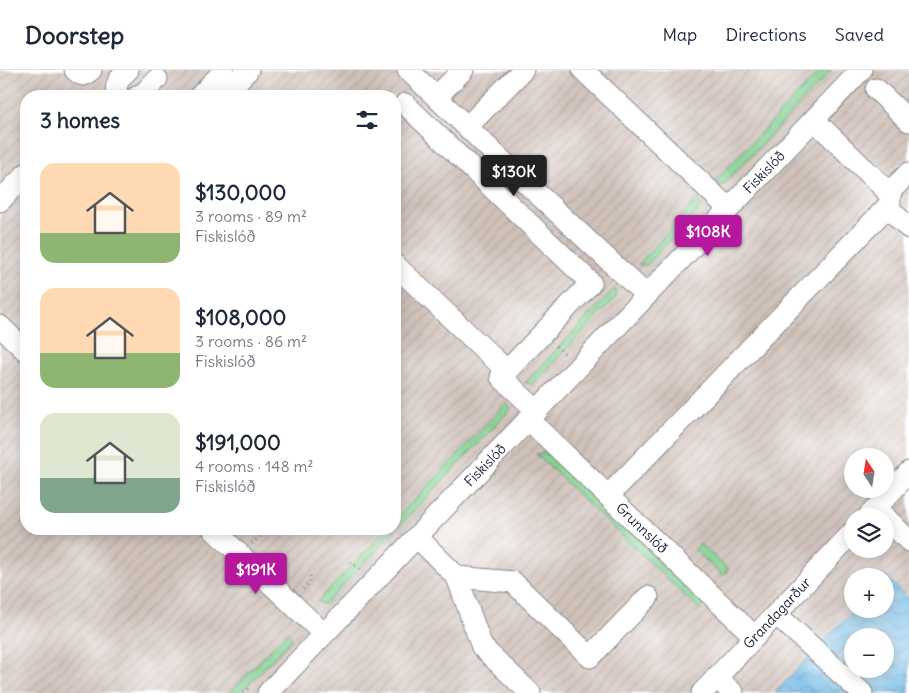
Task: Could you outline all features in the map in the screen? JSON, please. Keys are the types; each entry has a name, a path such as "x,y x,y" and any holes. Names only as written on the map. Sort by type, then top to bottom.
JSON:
{"street":[{"path":"75,70 84,75 91,70"},
{"path":"116,90 116,85 121,76 128,70"},
{"path":"206,90 223,70"},
{"path":"229,90 248,70"},
{"path":"408,70 646,296"},
{"path":"436,97 463,70"},
{"path":"467,127 523,70"},
{"path":"583,70 729,209"},
{"name":"Fiskislóð","path":"268,693 861,70"},
{"path":"147,90 157,79"},
{"path":"876,89 909,121"},
{"path":"401,271 507,371 591,283 405,104"},
{"path":"814,120 884,188 888,200 909,228"},
{"path":"477,174 495,154"},
{"path":"608,496 888,200 909,172"},
{"path":"0,201 20,180"},
{"path":"0,326 20,344"},
{"name":"Grunnslóð","path":"507,371 501,377 533,415 608,496 755,636"},
{"path":"883,508 909,472"},
{"path":"894,528 909,541"},
{"path":"219,535 324,634"},
{"path":"416,537 457,577 482,647 530,693"},
{"name":"Grandagarður","path":"702,693 844,542"},
{"path":"457,577 513,582 590,656 648,597"},
{"path":"776,614 862,693"},
{"path":"716,678 733,693"}],"path":[{"path":"556,346 566,355"},
{"path":"252,544 260,535"},
{"path":"351,562 360,571"},
{"path":"300,591 310,582 311,574"}],"shaded area":[{"path":"0,70 909,70 909,599 894,584 894,568 844,568 844,618 846,618 821,643 844,664 844,678 859,678 875,693 848,693 809,657 775,693 0,693"}],"green space":[{"path":"821,70 832,70 722,186 715,181"},
{"path":"698,199 701,207 647,265 638,265"},
{"path":"615,288 616,297 533,384 525,383"},
{"path":"507,403 511,409 401,524 401,514"},
{"path":"544,453 551,455 706,601 700,610 536,454"},
{"path":"381,535 391,535 325,604 318,601"},
{"path":"700,544 728,569 723,576 695,550"},
{"path":"288,631 292,639 240,693 230,693"}],"water":[{"path":"894,584 909,599 909,693 875,693 859,678 894,678 894,628 844,628 844,664 821,643 846,618 894,618"},
{"path":"809,657 848,693 775,693"}]}
